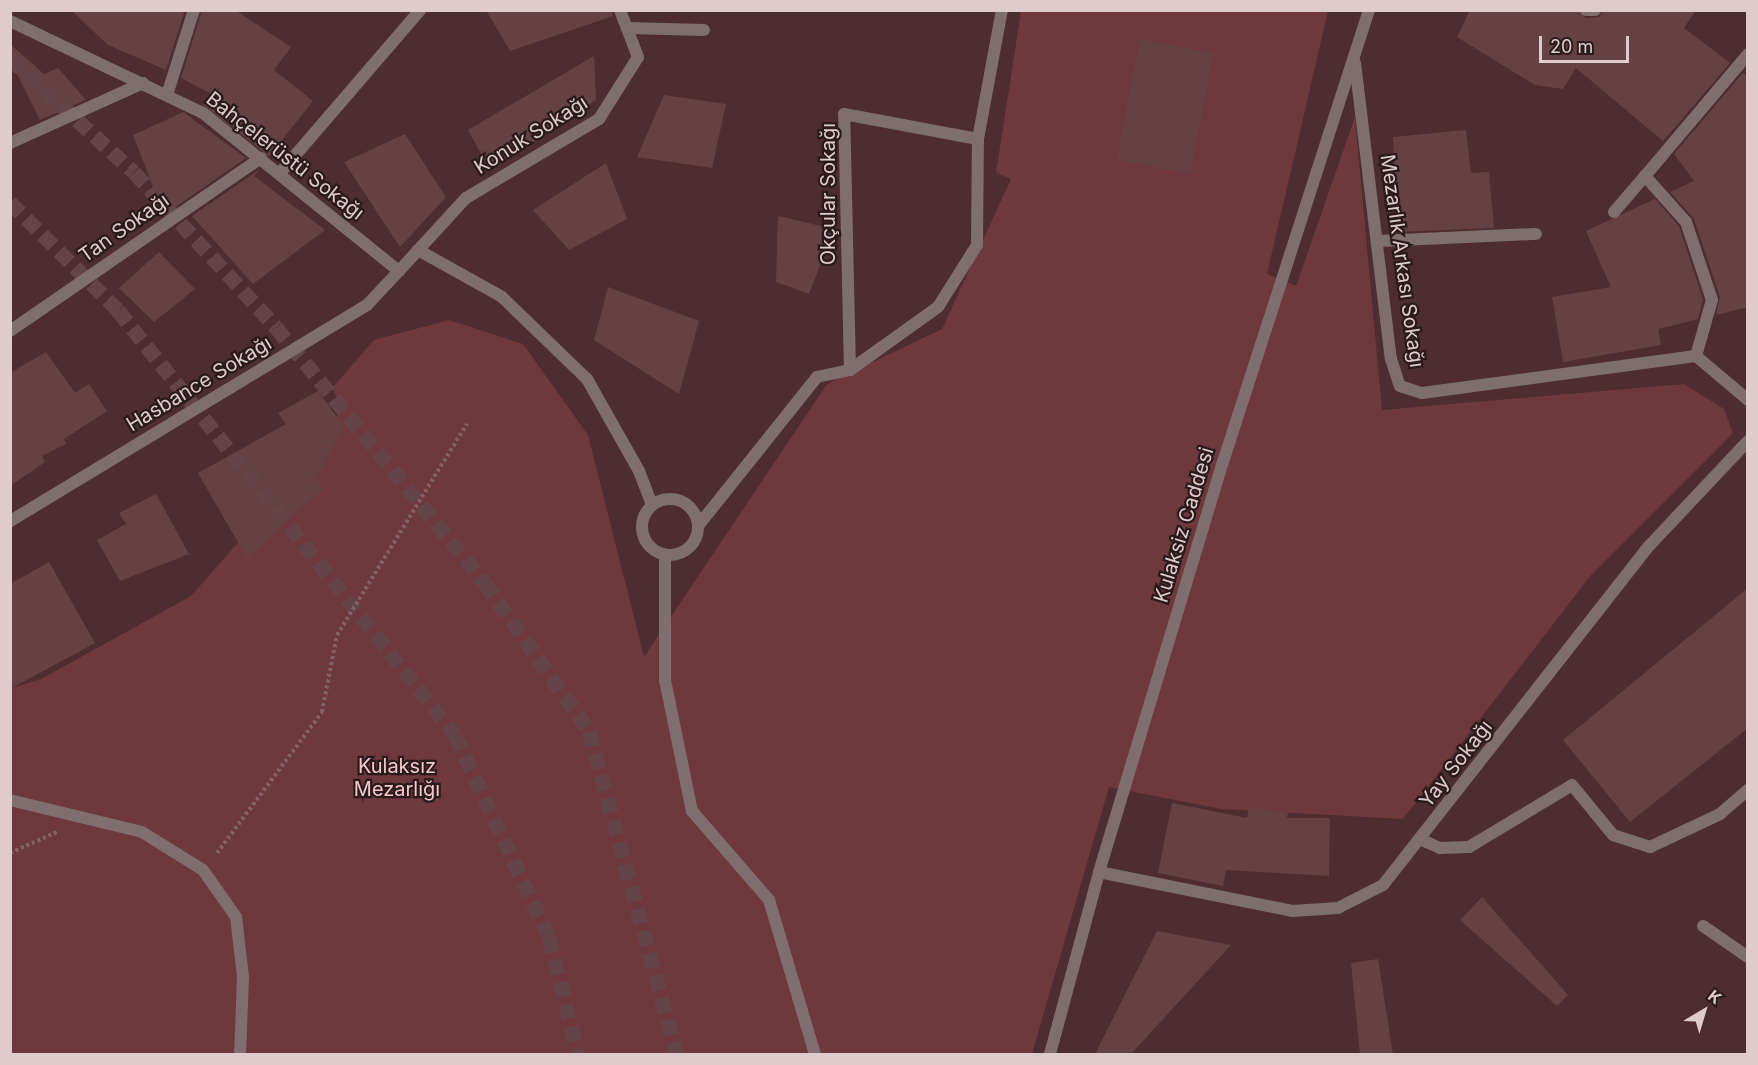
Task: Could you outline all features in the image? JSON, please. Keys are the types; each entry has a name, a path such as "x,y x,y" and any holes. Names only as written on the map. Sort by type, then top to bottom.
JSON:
{"street":[{"path":"167,95 194,10"},
{"path":"280,173 420,10"},
{"name":"Konuk Sokağı","path":"399,271 466,198 599,119 638,57 620,10"},
{"path":"418,250 502,297 586,379 639,471 652,505 642,531 648,545 664,555 686,551 698,526 817,377 850,370 938,307 977,245 978,139 1002,10"},
{"name":"Kulaksiz Caddesi","path":"1050,1054 1099,872 1369,10"},
{"path":"1586,10 1595,10"},
{"name":"Bahçelerüstü Sokağı","path":"10,21 203,113 399,271"},
{"path":"627,28 704,30"},
{"path":"1614,212 1748,54"},
{"name":"Mezarlık Arkası Sokağı","path":"1354,59 1379,241 1391,359 1400,386 1422,393 1696,356"},
{"path":"10,143 143,83"},
{"name":"Okçular Sokağı","path":"850,370 844,114 978,139"},
{"name":"Tan Sokağı","path":"10,332 261,158"},
{"path":"1645,176 1686,222 1712,300 1696,356 1748,400"},
{"path":"1379,241 1536,234"},
{"name":"Hasbance Sokağı","path":"10,521 367,306 399,271"},
{"name":"Yay Sokağı","path":"1099,872 1292,911 1316,911 1362,898 1383,885 1422,840 1649,546 1748,441"},
{"path":"652,505 678,500 696,516 698,526"},
{"path":"664,555 665,680 692,810 769,900 815,1054"},
{"path":"1422,840 1440,848 1469,847 1572,784 1613,835 1650,846 1720,814 1748,790"},
{"path":"10,800 142,832 203,870 236,917 243,977 240,1054"},
{"path":"1703,926 1748,957"}],"path":[{"path":"203,870 322,712 338,635 467,424"},
{"path":"10,853 54,836 68,813"}],"green space":[{"name":"Kulaksız Mezarlığı","path":"1021,11 1328,11 1267,274 1296,286 1355,117 1382,410 1684,384 1724,409 1733,433 1591,575 1403,819 1221,809 1109,787 1032,1054 11,1054 11,688 41,679 191,596 287,487 342,408 332,388 374,340 449,320 523,344 588,435 644,657 827,384 942,329 1011,179 996,173"}],"building":[{"path":"71,10 185,10 166,70 108,45"},
{"path":"202,10 235,10 291,47 274,70 313,101 269,156 202,104 217,97 181,78"},
{"path":"486,10 612,10 613,16 510,51"},
{"path":"1470,10 1578,10 1586,18 1599,17 1603,10 1696,10 1684,28 1730,63 1663,141 1576,68 1563,89 1535,85 1457,37"},
{"path":"1140,39 1214,53 1190,174 1117,160"},
{"path":"10,44 44,74 58,68 86,100 40,120 10,60"},
{"path":"594,56 596,100 490,170 468,130"},
{"path":"1743,73 1748,76 1748,307 1716,315 1720,297 1694,219 1670,192 1694,181 1674,154"},
{"path":"664,95 726,104 712,168 637,157"},
{"path":"183,112 246,158 164,215 133,135"},
{"path":"1466,130 1471,173 1489,172 1494,228 1398,232 1393,137"},
{"path":"405,134 446,197 400,247 344,162"},
{"path":"606,163 627,219 569,250 533,210"},
{"path":"259,170 254,176 325,230 253,284 192,216"},
{"path":"1655,199 1679,226 1703,300 1698,319 1658,329 1661,345 1563,362 1552,297 1611,287 1586,231"},
{"path":"778,216 834,229 809,294 776,282"},
{"path":"159,252 195,289 154,322 119,288"},
{"path":"608,287 699,321 679,394 594,340"},
{"path":"46,352 75,393 89,384 107,411 64,439 66,444 42,456 45,462 10,486 10,373"},
{"path":"318,391 344,427 316,478 323,489 247,558 198,473 286,424 278,413"},
{"path":"156,494 189,554 120,581 97,540 126,524 119,513"},
{"path":"49,562 95,643 10,689 10,584"},
{"path":"1748,588 1748,728 1630,822 1563,740"},
{"path":"1172,803 1247,818 1249,807 1288,813 1287,818 1330,818 1329,876 1226,870 1223,886 1158,873"},
{"path":"1482,897 1568,995 1557,1006 1460,920"},
{"path":"1157,931 1231,945 1131,1054 1095,1054"},
{"path":"1378,959 1393,1054 1360,1054 1351,963"}],"tunnel":[{"path":"10,58 134,172 276,327 485,583 589,731 677,1054"},
{"path":"10,202 118,310 455,735 549,937 578,1054"}]}
